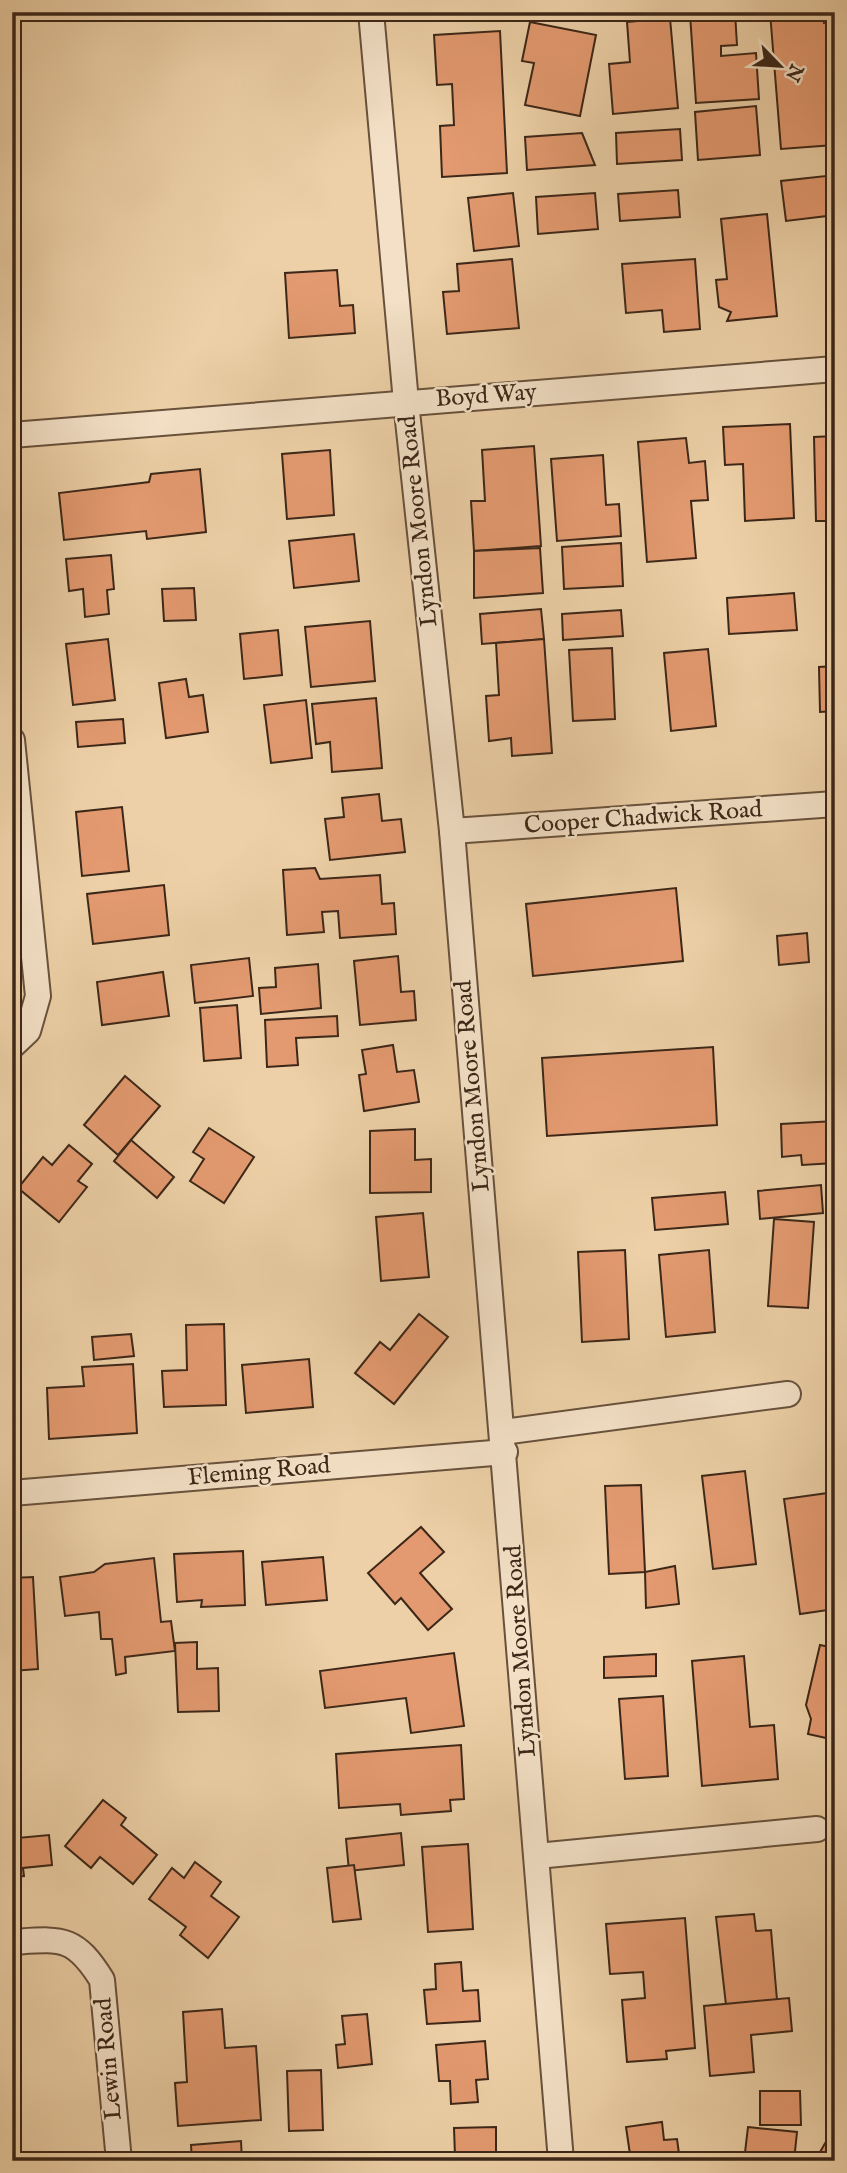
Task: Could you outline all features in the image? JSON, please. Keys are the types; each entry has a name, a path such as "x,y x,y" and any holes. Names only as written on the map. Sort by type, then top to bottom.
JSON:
{"street":[{"name":"Lyndon Moore Road","path":"370,12 452,831 561,2161"},
{"name":"Boyd Way","path":"12,435 835,369"},
{"path":"12,740 38,996 28,1031 12,1046"},
{"name":"Cooper Chadwick Road","path":"452,831 835,804"},
{"name":"Fleming Road","path":"12,1493 504,1442 788,1394"},
{"path":"537,1856 817,1829"},
{"name":"Lewin Road","path":"12,1942 60,1939 88,1958 102,1980 119,2161"}],"building":[{"path":"735,12 737,45 721,46 721,56 756,53 759,99 696,103 690,14"},
{"path":"770,12 823,12 824,23 834,22 835,66 827,67 834,145 781,149"},
{"path":"670,18 678,108 613,114 609,64 630,62 627,22"},
{"path":"530,22 596,35 580,116 525,105 534,63 522,61"},
{"path":"500,31 507,173 442,177 440,126 454,125 452,84 437,85 434,35"},
{"path":"756,106 760,155 698,160 695,112"},
{"path":"680,129 682,160 617,164 616,133"},
{"path":"582,133 595,165 527,170 525,137"},
{"path":"835,175 835,215 786,221 781,181"},
{"path":"678,190 680,217 620,221 618,194"},
{"path":"513,193 519,246 474,251 468,198"},
{"path":"595,193 598,229 538,234 536,197"},
{"path":"767,214 777,316 727,321 731,312 719,307 716,280 727,279 721,219"},
{"path":"512,259 519,328 447,334 443,292 459,291 457,264"},
{"path":"695,259 700,329 664,332 662,310 626,313 622,264"},
{"path":"337,270 340,306 353,305 355,333 289,338 285,273"},
{"path":"790,424 794,518 745,521 743,464 725,465 723,427"},
{"path":"835,436 835,521 816,521 814,437"},
{"path":"686,438 689,463 705,461 708,500 691,501 696,558 647,562 638,442"},
{"path":"534,446 541,546 474,551 471,501 485,501 482,450"},
{"path":"330,450 334,515 287,519 282,454"},
{"path":"603,455 606,505 619,504 621,536 557,541 551,459"},
{"path":"200,469 206,532 147,539 146,531 64,540 59,493 149,482 151,474"},
{"path":"354,534 359,581 294,588 289,541"},
{"path":"621,543 623,586 564,589 562,547"},
{"path":"540,548 543,593 474,598 474,551"},
{"path":"111,555 114,589 107,590 109,614 85,617 83,589 69,591 66,559"},
{"path":"194,588 196,620 164,621 162,589"},
{"path":"794,593 797,630 729,634 727,598"},
{"path":"541,609 544,639 482,644 480,614"},
{"path":"621,610 623,636 563,640 562,614"},
{"path":"370,621 375,681 311,687 305,627"},
{"path":"278,630 282,675 244,679 240,634"},
{"path":"108,639 115,700 73,705 66,644"},
{"path":"544,639 552,753 512,756 511,738 489,741 486,696 499,695 496,643"},
{"path":"612,648 615,719 573,721 569,650"},
{"path":"708,649 716,726 671,731 664,653"},
{"path":"835,666 835,711 820,712 819,667"},
{"path":"186,679 189,697 203,695 208,732 166,738 159,683"},
{"path":"376,698 382,768 332,772 330,742 316,744 312,704"},
{"path":"306,700 312,758 271,763 264,705"},
{"path":"123,719 125,743 78,747 76,722"},
{"path":"379,794 382,821 401,819 405,852 330,860 325,819 344,817 342,798"},
{"path":"122,807 129,871 82,876 76,812"},
{"path":"315,868 320,879 380,875 382,904 394,903 396,934 340,938 338,911 322,912 324,932 287,935 283,870"},
{"path":"164,885 169,935 93,944 87,894"},
{"path":"676,888 683,961 533,976 526,904"},
{"path":"807,933 809,962 779,965 777,936"},
{"path":"398,956 401,992 414,991 416,1020 360,1025 354,961"},
{"path":"249,958 253,996 195,1003 191,965"},
{"path":"318,964 321,1008 261,1014 259,988 276,987 275,968"},
{"path":"163,972 169,1016 102,1025 97,982"},
{"path":"237,1005 241,1058 204,1061 200,1008"},
{"path":"337,1016 338,1036 296,1038 298,1065 267,1067 265,1020"},
{"path":"393,1045 397,1072 414,1070 419,1102 364,1111 359,1075 366,1074 362,1050"},
{"path":"713,1047 717,1125 547,1136 542,1058"},
{"path":"125,1076 160,1106 118,1155 84,1125"},
{"path":"835,1121 835,1163 802,1165 801,1155 782,1157 781,1124"},
{"path":"209,1128 254,1157 224,1203 190,1181 204,1159 193,1152"},
{"path":"415,1129 415,1160 431,1159 431,1192 370,1193 370,1131"},
{"path":"131,1140 174,1177 157,1198 114,1161"},
{"path":"69,1145 92,1164 78,1181 87,1187 59,1222 18,1188 43,1157 52,1165"},
{"path":"821,1185 823,1213 760,1219 758,1191"},
{"path":"725,1192 728,1224 655,1230 652,1198"},
{"path":"423,1213 429,1277 381,1281 376,1217"},
{"path":"774,1219 814,1222 808,1308 768,1306"},
{"path":"625,1250 629,1339 582,1342 578,1252"},
{"path":"709,1250 715,1332 666,1337 659,1255"},
{"path":"419,1314 448,1337 394,1404 355,1373 380,1342 390,1350"},
{"path":"224,1324 226,1405 164,1407 162,1371 187,1370 186,1325"},
{"path":"131,1334 134,1356 94,1360 92,1337"},
{"path":"309,1359 313,1407 246,1413 242,1365"},
{"path":"133,1364 137,1433 49,1439 47,1388 84,1386 82,1367"},
{"path":"16,1381 18,1427 12,1428 12,1382"},
{"path":"745,1471 756,1564 713,1569 702,1476"},
{"path":"641,1485 645,1572 609,1574 605,1486"},
{"path":"828,1493 830,1508 835,1509 835,1609 800,1614 784,1499"},
{"path":"421,1527 444,1552 420,1573 452,1609 428,1630 401,1598 395,1604 368,1573"},
{"path":"243,1551 245,1605 201,1607 202,1600 177,1602 174,1554"},
{"path":"323,1557 327,1600 266,1605 262,1562"},
{"path":"154,1558 161,1622 171,1621 175,1651 125,1657 126,1673 116,1675 112,1639 101,1639 99,1612 65,1616 60,1577 94,1572 105,1564"},
{"path":"675,1566 679,1604 646,1608 645,1572"},
{"path":"33,1577 38,1669 12,1671 12,1578"},
{"path":"197,1642 197,1669 218,1668 219,1711 178,1712 175,1643"},
{"path":"820,1645 835,1648 835,1740 808,1734 811,1719 806,1705"},
{"path":"454,1653 464,1726 411,1733 406,1698 325,1708 320,1671"},
{"path":"656,1654 656,1676 604,1678 604,1657"},
{"path":"744,1656 750,1727 774,1725 778,1779 702,1786 692,1661"},
{"path":"663,1696 668,1776 625,1779 619,1699"},
{"path":"461,1745 464,1799 450,1800 451,1811 401,1815 400,1804 339,1808 336,1754"},
{"path":"103,1800 126,1818 121,1825 157,1855 133,1884 100,1857 91,1868 65,1846"},
{"path":"12,1825 16,1825 18,1838 49,1835 52,1865 23,1868 24,1876 12,1877"},
{"path":"401,1833 404,1865 349,1871 346,1839"},
{"path":"468,1844 473,1929 428,1932 422,1847"},
{"path":"195,1862 221,1882 211,1896 239,1917 208,1958 180,1935 186,1927 149,1899 172,1868 184,1878"},
{"path":"354,1865 361,1919 333,1922 327,1868"},
{"path":"754,1914 756,1931 771,1930 777,2000 726,2005 716,1917"},
{"path":"685,1918 695,2048 666,2051 667,2059 627,2062 622,2000 645,1998 643,1972 610,1974 606,1924"},
{"path":"461,1962 463,1991 478,1990 480,2021 427,2024 424,1990 436,1989 435,1964"},
{"path":"789,1998 792,2031 751,2035 754,2072 710,2076 704,2006"},
{"path":"222,2009 225,2048 256,2046 261,2120 178,2126 175,2083 187,2082 183,2012"},
{"path":"367,2014 372,2064 338,2068 336,2045 345,2044 342,2016"},
{"path":"485,2041 488,2079 476,2080 478,2102 451,2104 450,2081 439,2081 436,2045"},
{"path":"321,2070 323,2130 289,2131 287,2071"},
{"path":"760,2091 800,2091 801,2125 760,2125"},
{"path":"662,2122 664,2140 677,2139 680,2161 631,2161 626,2127"},
{"path":"835,2126 835,2160 820,2152"},
{"path":"496,2127 496,2161 447,2161 447,2156 455,2156 454,2128"},
{"path":"748,2127 797,2132 794,2161 744,2161"},
{"path":"241,2141 242,2161 192,2161 191,2145"}]}
